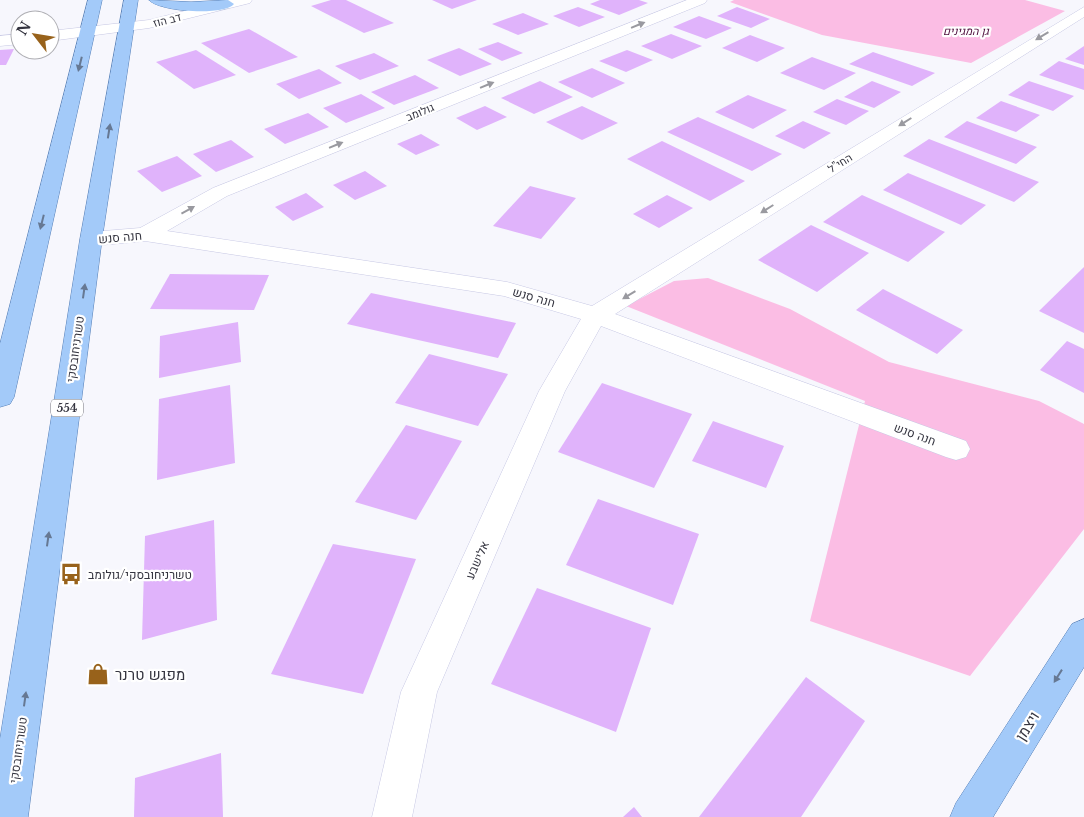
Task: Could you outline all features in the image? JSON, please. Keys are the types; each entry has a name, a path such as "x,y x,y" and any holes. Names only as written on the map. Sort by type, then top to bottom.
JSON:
{"main road":[{"path":"156,0 167,4 227,4"},
{"name":"טשרניחובסקי","path":"8,817 91,239 128,14"},
{"path":"0,397 91,17"},
{"name":"ויצמן","path":"970,817 1084,635"}],"street":[{"name":"דב הוז","path":"91,17 128,14 149,24 245,0 227,4"},
{"name":"גולומב","path":"145,234 220,192 700,0"},
{"name":"החי\"ל","path":"596,315 1084,11"},
{"path":"60,22 91,17"},
{"path":"60,31 91,17"},
{"name":"חנה סנש","path":"91,239 145,234 507,289 596,315 956,449"},
{"name":"אלישבע","path":"392,817 419,692 552,391 596,315"}],"green space":[{"name":"גן המגינים","path":"734,0 1025,0 1065,11 971,63 822,35 730,2"},
{"path":"708,278 790,309 889,362 1039,401 1084,424 1084,529 970,676 810,621 865,401 626,306 674,281"}],"building":[{"path":"331,0 346,0 394,23 364,33 311,6"},
{"path":"432,0 477,0 452,9"},
{"path":"600,0 639,0 648,3 619,15 590,4"},
{"path":"578,7 605,17 579,27 553,16"},
{"path":"737,7 770,19 751,28 717,16"},
{"path":"523,13 549,24 518,35 492,24"},
{"path":"699,16 732,28 706,39 673,27"},
{"path":"249,29 298,57 249,73 201,43"},
{"path":"671,34 702,46 672,59 641,46"},
{"path":"750,35 785,48 757,62 722,48"},
{"path":"498,42 523,53 502,61 478,49"},
{"path":"1084,46 1084,65 1065,59"},
{"path":"459,48 492,64 460,76 427,60"},
{"path":"10,49 10,57 6,65 0,65 0,50"},
{"path":"196,50 236,75 194,89 156,62"},
{"path":"627,50 653,60 626,72 599,61"},
{"path":"873,52 935,73 912,86 849,64"},
{"path":"374,53 399,66 360,80 335,66"},
{"path":"812,57 856,73 824,90 780,73"},
{"path":"1059,61 1084,69 1084,90 1039,75"},
{"path":"592,68 625,83 592,98 558,82"},
{"path":"319,69 342,83 299,99 276,84"},
{"path":"415,75 439,88 394,105 371,92"},
{"path":"540,81 573,97 534,114 501,98"},
{"path":"872,81 901,92 874,108 844,97"},
{"path":"1029,81 1074,96 1053,111 1008,95"},
{"path":"361,94 385,108 346,123 323,108"},
{"path":"748,95 787,110 753,129 715,112"},
{"path":"837,99 869,111 846,125 813,112"},
{"path":"1001,101 1040,115 1016,132 976,118"},
{"path":"485,106 507,117 477,130 456,118"},
{"path":"582,106 618,123 582,140 546,122"},
{"path":"308,113 329,127 285,144 264,129"},
{"path":"698,117 782,154 752,171 667,132"},
{"path":"803,121 831,133 804,149 775,136"},
{"path":"967,121 1037,147 1016,164 944,137"},
{"path":"421,134 440,145 416,155 397,144"},
{"path":"929,139 1039,182 1014,202 903,156"},
{"path":"231,140 254,157 216,172 193,154"},
{"path":"662,141 745,181 710,201 627,159"},
{"path":"177,156 202,176 162,192 137,171"},
{"path":"365,171 387,186 355,200 333,185"},
{"path":"908,173 986,205 961,225 883,190"},
{"path":"530,186 576,198 541,239 493,226"},
{"path":"306,193 324,207 293,221 275,207"},
{"path":"667,195 693,208 659,228 633,214"},
{"path":"862,195 945,232 908,262 823,222"},
{"path":"811,225 869,253 817,292 758,260"},
{"path":"1084,267 1084,333 1039,311"},
{"path":"170,274 269,275 254,310 150,309"},
{"path":"883,289 963,330 937,354 856,310"},
{"path":"371,293 516,323 498,358 347,324"},
{"path":"238,322 241,362 159,378 160,336"},
{"path":"1067,341 1084,349 1084,393 1040,370"},
{"path":"429,354 508,374 478,426 395,403"},
{"path":"602,383 692,414 654,488 558,452"},
{"path":"230,385 235,463 157,480 159,399"},
{"path":"713,421 784,446 766,488 692,461"},
{"path":"406,425 462,441 416,520 355,502"},
{"path":"598,499 699,534 673,605 566,565"},
{"path":"214,520 217,620 142,640 145,536"},
{"path":"333,544 416,559 363,694 271,674"},
{"path":"537,588 651,628 616,732 491,684"},
{"path":"806,677 865,721 801,817 699,817"},
{"path":"221,753 223,817 134,817 135,778"},
{"path":"634,807 642,817 623,817"}],"place":[{"name":"טשרניחובסקי/גולומב","path":"71,574"},
{"name":"מפגש טרנר","path":"98,674"}]}
